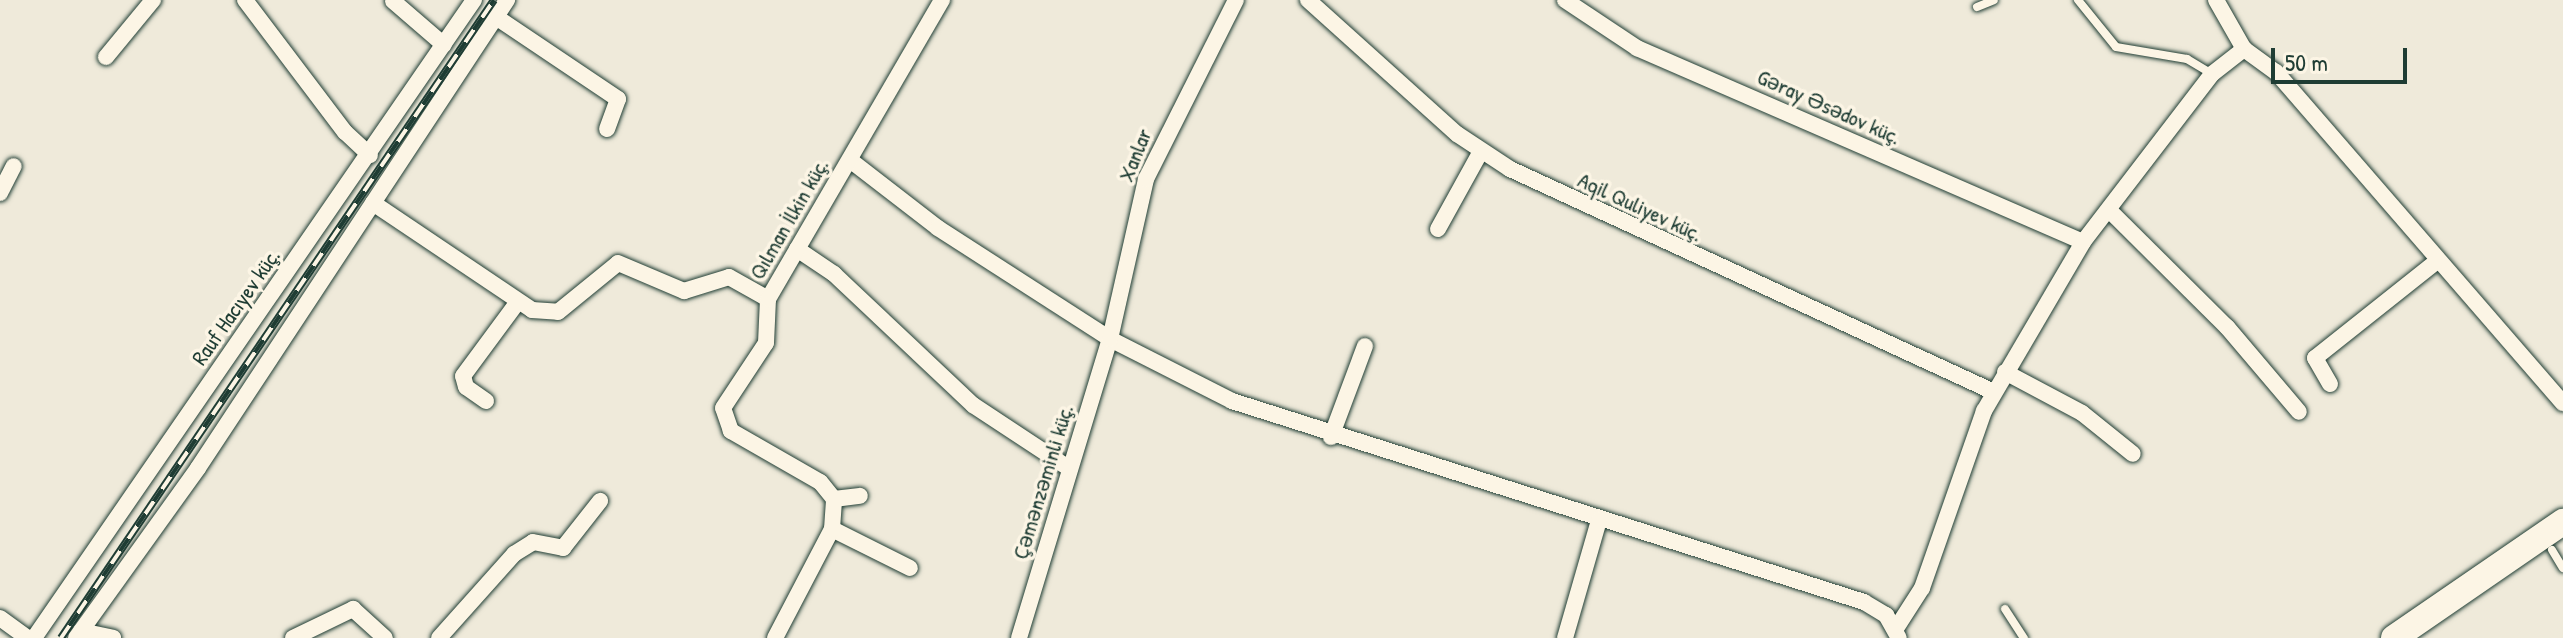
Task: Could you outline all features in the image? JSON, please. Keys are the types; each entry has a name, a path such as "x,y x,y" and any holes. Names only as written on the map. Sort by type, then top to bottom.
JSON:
{"main road":[{"path":"2394,638 2563,522"},
{"path":"2425,638 2559,553"}],"street":[{"path":"106,57 153,0"},
{"path":"245,0 345,132 370,155"},
{"name":"Rauf Hacıyev küç.","path":"34,638 474,0"},
{"path":"113,638 79,634 373,203 507,0"},
{"name":"Qılman İlkin küç.","path":"834,499 820,482 731,431 722,416 770,332 768,299 942,0"},
{"name":"Xanlar","path":"1110,339 1146,179 1236,0"},
{"name":"Aqil Quliyev küç.","path":"1308,0 1481,151 1572,201 1994,392"},
{"name":"Gəray Əsədov küç.","path":"1566,0 1637,48 2083,242"},
{"path":"2216,0 2244,49 2276,72 2563,403"},
{"path":"393,1 444,45"},
{"path":"496,17 618,99 607,129"},
{"path":"850,160 938,228 1110,339 1232,401 1331,437 1864,602 1898,632 1922,588 1972,439 2005,372 2083,242 2212,74 2244,49"},
{"path":"1438,229 1481,151"},
{"path":"0,193 14,166"},
{"path":"373,203 517,303 558,312 618,263 684,291 729,277 768,299"},
{"path":"2109,210 2227,327 2299,412"},
{"path":"797,249 834,274 973,405 1070,469"},
{"path":"2330,384 2315,358 2437,261"},
{"path":"486,401 466,387 463,376 517,303"},
{"name":"Çəmənzəminli küç.","path":"1019,638 1110,339"},
{"path":"1331,437 1365,346"},
{"path":"2005,372 2082,413 2133,454"},
{"path":"775,638 832,529 834,499 860,496"},
{"path":"439,638 514,554 533,542 563,548 600,501"},
{"path":"1565,638 1599,520"},
{"path":"832,529 910,568"},
{"path":"293,638 353,609 385,638"},
{"path":"0,618 28,638"}],"lane":[{"path":"1977,7 1994,0"},
{"path":"2078,0 2116,47 2187,59 2212,74"},
{"path":"2005,609 2024,638"}],"railway":[{"path":"61,638 494,0"}]}
